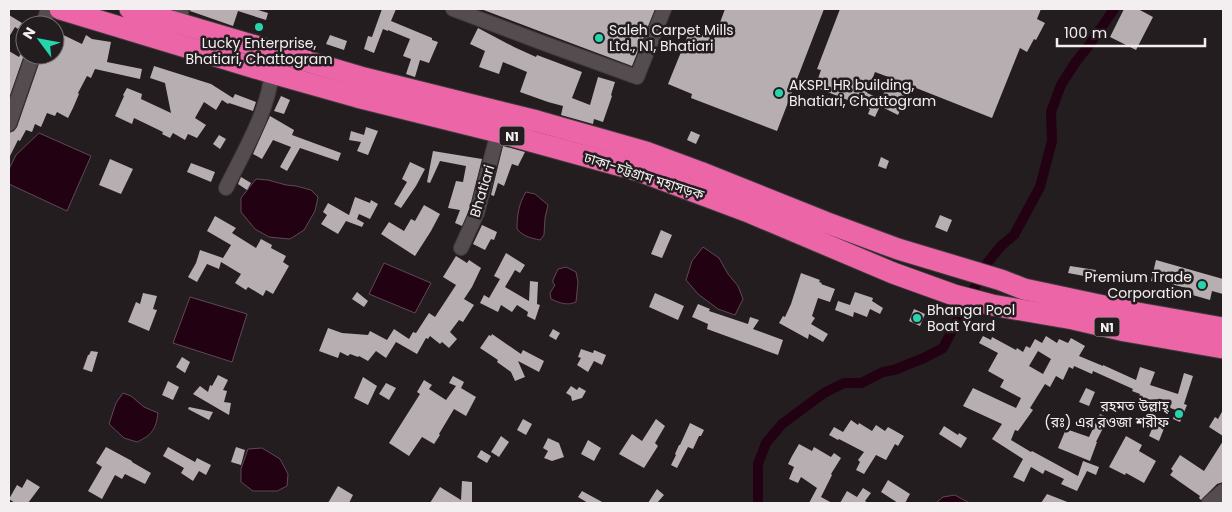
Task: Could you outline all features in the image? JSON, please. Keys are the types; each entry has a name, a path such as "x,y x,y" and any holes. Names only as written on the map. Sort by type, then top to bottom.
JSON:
{"highway":[{"name":"ঢাকা-চট্টগ্রাম মহাসড়ক","path":"60,9 357,97 498,132 639,171 750,213 893,273 954,295 992,305 1223,348"},
{"name":"ঢাকা-চট্টগ্রাম মহাসড়ক","path":"130,9 180,16 364,78 536,121 646,152 717,178 898,250 1024,288 1132,312 1223,328"}],"street":[{"path":"453,9 637,77 664,9"},
{"path":"9,124 30,65"},
{"path":"226,188 255,129 270,85 272,73"},
{"name":"Bhatiari","path":"461,248 477,213 498,132"},
{"path":"1209,503 1223,491"}],"shaded area":[{"path":"39,133 91,156 67,211 9,184 9,169 16,155"},
{"path":"256,179 311,190 318,197 315,211 304,230 290,239 269,237 255,229 241,212 241,198"},
{"path":"526,192 535,194 548,205 544,235 540,240 527,236 517,229 519,209"},
{"path":"703,247 719,258 728,274 738,286 743,299 735,315 718,309 698,294 686,280 692,261"},
{"path":"384,263 431,283 415,313 369,294"},
{"path":"566,267 576,272 578,282 576,302 570,304 560,303 551,299 550,293 555,285 553,280 558,269"},
{"path":"190,297 247,314 232,362 173,343"},
{"path":"123,393 131,396 144,407 158,413 152,431 137,442 124,438 109,424 116,403"},
{"path":"262,448 280,459 288,474 287,486 277,491 253,491 241,482 241,469 248,449"},
{"path":"955,495 969,503 936,503 943,497"}],"building":[{"path":"191,9 255,9 268,13 266,20 238,11 233,26 190,11"},
{"path":"382,9 396,9 391,21 438,42 429,63 420,60 415,77 406,74 411,59 403,56 410,39 383,29 374,53 364,49 368,36 372,37"},
{"name":"Saleh Carpet Mills Ltd., N1, Bhatiari","path":"481,9 655,9 632,66"},
{"path":"725,9 824,9 777,131 691,98 692,94 668,84 690,30 714,39"},
{"path":"840,9 1041,9 1037,19 1045,23 1027,52 1020,48 992,118 911,86 898,115 880,106 875,117 868,114 870,109 815,87 821,70 817,69","holes":["875,72 891,78 881,99 867,93"]},
{"path":"1124,9 1138,9 1153,17 1136,50 1110,37"},
{"path":"9,15 15,19 15,27 9,37"},
{"path":"478,28 536,57 537,55 582,72 572,98 590,105 598,77 615,82 603,122 594,119 593,124 561,115 563,106 520,92 527,72 503,62 499,74 479,67 485,51 470,44"},
{"path":"86,35 92,39 111,42 107,62 142,69 140,79 95,69 91,78 87,76 68,118 57,112 55,116 47,113 41,127 35,124 32,132 26,130 20,141 18,140 9,158 9,133 17,127 39,65 65,65 65,36 82,44"},
{"path":"330,35 347,41 344,50 326,44"},
{"path":"9,51 15,55 15,65 21,65 9,98"},
{"path":"154,66 211,84 233,98 235,94 256,102 253,111 228,104 222,100 216,110 204,102 195,118 206,125 197,138 188,134 185,140 173,133 170,138 162,134 163,132 134,118 132,124 115,116 127,88 142,94 141,99 171,113 165,83 150,78"},
{"path":"281,96 290,100 284,114 274,111"},
{"path":"270,116 294,130 292,135 341,153 338,161 300,148 287,171 280,167 291,147 273,140 262,159 253,154"},
{"path":"366,127 378,131 368,155 357,151 361,142 349,140 351,131 364,135"},
{"path":"691,131 700,135 696,144 687,140"},
{"path":"219,135 226,139 220,149 213,144"},
{"path":"503,146 525,152 518,166 512,164 504,186 498,183 494,196 491,195"},
{"path":"433,151 482,159 469,210 462,226 455,223 460,210 448,208 456,181 463,182 466,166 440,161 430,183 427,182"},
{"path":"881,157 889,161 886,169 878,166"},
{"path":"110,159 133,169 121,194 99,185"},
{"path":"410,162 425,169 401,208 394,204 407,182 402,179"},
{"path":"191,163 215,172 211,182 187,172"},
{"path":"241,177 251,183 247,190 238,184"},
{"path":"355,197 370,203 371,200 378,204 370,219 359,214 357,219 364,223 362,227 346,221 338,234 321,224 327,215 323,212 328,203 349,215"},
{"path":"424,205 440,214 415,256 381,234 389,222 404,231 411,219 415,221"},
{"path":"940,215 952,220 947,232 935,227"},
{"path":"215,216 236,228 232,233 256,248 261,239 272,245 271,248 286,256 283,262 289,266 273,294 266,290 263,296 248,287 246,290 235,283 241,274 221,262 219,269 207,264 197,282 188,277 196,263 200,250 223,258 231,245 207,231"},
{"path":"482,225 497,232 494,240 491,239 485,250 473,244"},
{"path":"661,230 672,235 662,258 651,254"},
{"path":"506,253 525,265 520,273 515,270 505,287 529,301 530,281 538,282 537,304 540,305 535,320 527,316 528,312 517,305 512,312 501,305 498,312 480,303 484,295 489,298 500,279 494,276"},
{"path":"456,256 467,263 469,260 481,268 464,299 474,305 463,322 459,320 450,332 457,339 449,348 430,336 428,339 426,338 417,354 396,342 386,358 376,351 368,361 350,354 348,356 340,352 338,358 319,351 328,328 342,333 368,335 370,331 387,340 394,329 409,339 413,332 416,333 429,313 435,317 456,285 443,277"},
{"path":"1156,260 1223,279 1223,294 1212,291 1210,300 1189,294 1190,289 1151,281"},
{"path":"1070,266 1096,270 1095,278 1068,273"},
{"path":"801,273 820,280 821,284 835,289 830,302 818,298 812,316 815,318 811,324 828,334 823,342 809,334 808,339 779,323 783,316 785,317 791,304"},
{"path":"357,292 368,301 364,307 352,299"},
{"path":"855,292 873,298 872,301 883,308 880,314 870,309 867,317 854,312 853,317 835,310 838,301 850,305"},
{"path":"143,293 157,296 153,309 157,310 149,331 128,322 136,302 140,304"},
{"path":"655,293 684,306 678,320 649,307"},
{"path":"698,304 710,309 709,311 748,324 750,317 759,320 753,329 783,340 778,355 707,329 708,324 692,317"},
{"name":"Bhanga Pool Boat Yard","path":"914,309 925,314 920,326 909,321"},
{"path":"553,329 560,333 556,340 549,336"},
{"path":"492,334 521,354 523,350 544,361 539,372 518,361 525,377 515,381 511,372 497,362 498,360 480,348 489,335 491,336"},
{"path":"983,336 991,340 992,337 1023,352 1026,346 1030,348 1035,339 1042,343 1046,336 1057,343 1059,339 1068,343 1071,338 1085,346 1079,356 1136,380 1140,367 1155,372 1150,385 1178,394 1184,373 1193,376 1184,404 1187,405 1180,422 1173,419 1176,410 1139,397 1140,394 1132,391 1133,389 1093,371 1092,374 1074,366 1073,369 1069,367 1063,380 1056,376 1050,387 1045,384 1030,408 1033,410 1018,431 1015,430 1011,440 1078,476 1083,461 1099,467 1096,475 1087,471 1077,491 1061,484 1064,479 1045,470 1043,474 1031,467 1024,482 1013,477 1023,459 992,439 1002,424 963,406 973,388 1016,408 1021,398 1000,387 1004,380 988,371 998,353 979,343","holes":["1038,351 1051,359 1043,374 1029,366"]},
{"path":"581,349 593,353 594,350 606,355 602,365 594,361 588,372 577,365 581,358 578,357"},
{"path":"91,351 98,352 92,372 83,369"},
{"path":"182,357 190,362 185,373 176,367"},
{"path":"218,375 228,380 223,390 227,391 224,402 231,403 229,415 193,394 200,386 208,392 210,385 212,386"},
{"path":"453,376 464,382 461,388 476,397 466,416 454,409 434,444 422,437 409,456 389,443 420,394 417,392 424,380 432,385 429,389 446,400 456,386 449,383"},
{"path":"363,377 377,386 368,405 354,398"},
{"path":"168,381 179,387 173,400 162,395"},
{"path":"386,383 396,388 389,400 379,394"},
{"path":"571,386 577,390 579,387 586,391 582,398 572,401 571,396 566,393"},
{"path":"1086,388 1095,392 1089,406 1079,402"},
{"path":"189,407 213,412 209,420 188,409"},
{"path":"1223,410 1223,436 1209,427 1215,417 1218,419"},
{"path":"1100,414 1108,418 1096,442 1090,461 1058,448 1066,429 1089,437"},
{"path":"523,419 532,424 526,435 517,430"},
{"path":"656,419 665,426 655,443 658,446 644,468 619,454 632,434 642,441"},
{"path":"851,420 872,431 876,425 885,431 888,427 904,436 898,446 895,444 886,460 876,455 864,474 856,470 860,462 858,460 864,452 829,435 834,427 843,432"},
{"path":"1155,422 1165,426 1159,441 1149,436"},
{"path":"690,423 704,430 693,449 688,447 677,468 671,465"},
{"path":"944,426 958,435 959,433 967,438 961,448 939,434"},
{"path":"501,436 509,442 499,457 491,452"},
{"path":"1126,436 1142,445 1139,451 1156,461 1144,483 1126,473 1125,475 1109,467"},
{"path":"548,438 559,443 564,457 552,461 544,458 548,451 543,448"},
{"path":"588,440 601,448 594,461 581,454"},
{"path":"1223,441 1223,482 1217,484 1201,500 1200,496 1170,475 1173,471 1171,469 1180,455 1204,471"},
{"path":"799,444 812,451 814,447 831,457 834,453 841,458 831,474 821,497 832,503 809,503 817,488 801,477 798,483 789,479 794,467 788,464"},
{"path":"106,447 151,473 145,484 125,474 122,479 115,475 102,499 88,491 102,467 96,463"},
{"path":"168,447 195,462 197,458 211,465 206,475 199,471 193,481 181,473 184,468 163,456"},
{"path":"236,447 245,450 241,465 231,462"},
{"path":"481,450 491,456 487,463 477,457"},
{"path":"27,479 40,487 28,503 15,503 9,499 17,485 22,488"},
{"path":"888,480 910,494 905,503 898,503 881,492"},
{"path":"462,481 472,482 472,503 430,503 440,487 461,500"},
{"path":"338,486 353,495 349,503 328,503"},
{"path":"863,488 871,493 865,501 868,503 840,503 847,491 857,497"},
{"path":"657,489 664,495 657,503 648,503"},
{"path":"582,491 604,503 588,503 578,497"},
{"path":"1047,494 1070,503 1041,503"}],"waterway":[{"path":"758,503 758,464 766,443 782,424 824,393 844,383 861,383 883,372 894,370 924,358 943,348 988,262 1001,246 1014,235 1040,187 1052,141 1051,112 1061,85 1114,9"}],"place":[{"name":"Lucky Enterprise, Bhatiari, Chattogram","path":"259,27"},
{"name":"Saleh Carpet Mills Ltd., N1, Bhatiari","path":"599,38"},
{"name":"AKSPL HR building, Bhatiari, Chattogram","path":"779,93"},
{"name":"Premium Trade Corporation","path":"1202,285"},
{"name":"Bhanga Pool Boat Yard","path":"917,318"},
{"name":"রহমত উল্লাহ্‌ (রঃ) এর রওজা শরীফ","path":"1179,414"}]}
